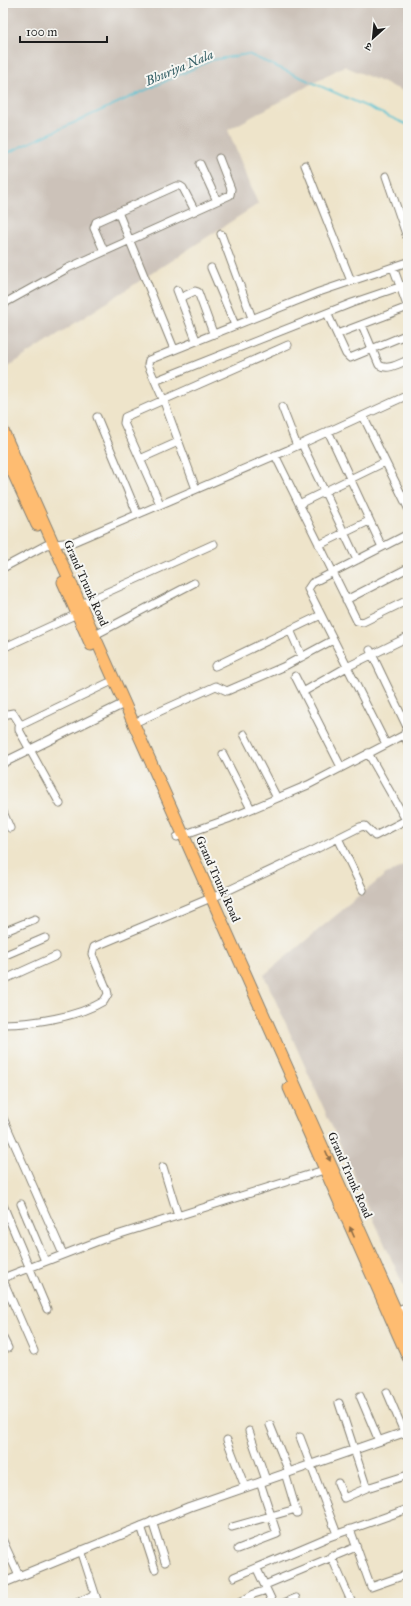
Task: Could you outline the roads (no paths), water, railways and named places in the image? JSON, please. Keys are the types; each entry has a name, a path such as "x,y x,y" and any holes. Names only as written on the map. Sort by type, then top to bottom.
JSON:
{"highway":[{"name":"Grand Trunk Road","path":"3,431 50,546"},
{"name":"Grand Trunk Road","path":"3,451 79,609 108,683 134,723 180,836"},
{"name":"Grand Trunk Road","path":"79,609 95,634 122,704 180,836 408,1338"},
{"name":"Grand Trunk Road","path":"214,910 324,1170 408,1357"}],"street":[{"path":"3,304 68,268 230,195 231,191 219,158"},
{"path":"200,164 217,201"},
{"path":"305,165 351,281"},
{"path":"386,176 408,240"},
{"path":"104,251 94,228 95,224 118,212 180,186 183,188 195,211"},
{"path":"118,212 174,349"},
{"path":"221,234 252,318"},
{"path":"196,489 148,362 151,358 351,281 408,262"},
{"path":"337,334 408,308 393,267"},
{"path":"211,268 235,325"},
{"path":"155,381 327,313 408,284"},
{"path":"177,290 196,340"},
{"path":"180,298 195,291 198,292 213,333"},
{"path":"327,313 346,354 350,358 408,334"},
{"path":"362,325 376,361 382,367 390,367 408,360"},
{"path":"160,504 124,420 128,414 288,345"},
{"path":"3,568 50,546 72,542 136,513 299,445 408,394"},
{"path":"282,407 299,445 325,492 357,560"},
{"path":"363,416 408,508"},
{"path":"97,418 136,513"},
{"path":"328,431 382,547"},
{"path":"140,459 178,442"},
{"path":"275,455 355,619 360,623 408,600"},
{"path":"299,504 385,462"},
{"path":"319,545 369,521"},
{"path":"386,744 310,593 309,586 332,572 408,534"},
{"path":"3,648 79,609 214,544"},
{"path":"346,600 408,568"},
{"path":"95,634 194,583"},
{"path":"215,666 321,615"},
{"path":"290,630 302,656"},
{"path":"303,692 371,652 408,637"},
{"path":"134,723 216,686 227,691 283,667 333,640"},
{"path":"180,836 251,809 312,783 404,735 407,727 371,652"},
{"path":"295,676 341,767"},
{"path":"20,724 108,683"},
{"path":"3,763 122,704"},
{"path":"3,715 13,713 20,724 19,730 60,804"},
{"path":"244,734 277,798"},
{"path":"404,735 408,743"},
{"path":"3,1024 27,1023 54,1018 104,1001 108,994 108,990 92,954 94,948 209,899 363,826 375,836 407,819 368,753"},
{"path":"223,754 251,809"},
{"path":"3,812 10,828"},
{"path":"338,838 363,890"},
{"path":"3,932 35,918"},
{"path":"3,956 45,938"},
{"path":"3,980 56,956"},
{"path":"3,1118 63,1254"},
{"path":"163,1167 178,1216"},
{"path":"34,1351 3,1279 28,1267 63,1254 324,1170"},
{"path":"22,1204 45,1261"},
{"path":"3,1205 47,1309"},
{"path":"396,1311 408,1306"},
{"path":"3,1338 8,1348"},
{"path":"3,1583 152,1521 245,1487 406,1432 388,1392"},
{"path":"360,1396 379,1441"},
{"path":"339,1403 366,1485 369,1487"},
{"path":"232,1527 271,1516 297,1511 287,1473 270,1425"},
{"path":"238,1549 277,1534 249,1432"},
{"path":"300,1437 337,1534"},
{"path":"227,1440 245,1487"},
{"path":"338,1483 344,1498 369,1487 408,1475"},
{"path":"234,1577 257,1569 337,1534 408,1509"},
{"path":"152,1521 165,1562"},
{"path":"141,1526 155,1569"},
{"path":"350,1529 371,1587 408,1574"},
{"path":"3,1541 19,1576"},
{"path":"239,1603 266,1587 331,1556 356,1547"},
{"path":"81,1550 98,1603"},
{"path":"331,1556 352,1603"},
{"path":"257,1569 273,1603"},
{"path":"77,1603 95,1594"},
{"path":"284,1603 296,1598"}],"waterway":[{"name":"Bhuriya Nala","path":"3,155 212,60 248,54 408,125"}]}
